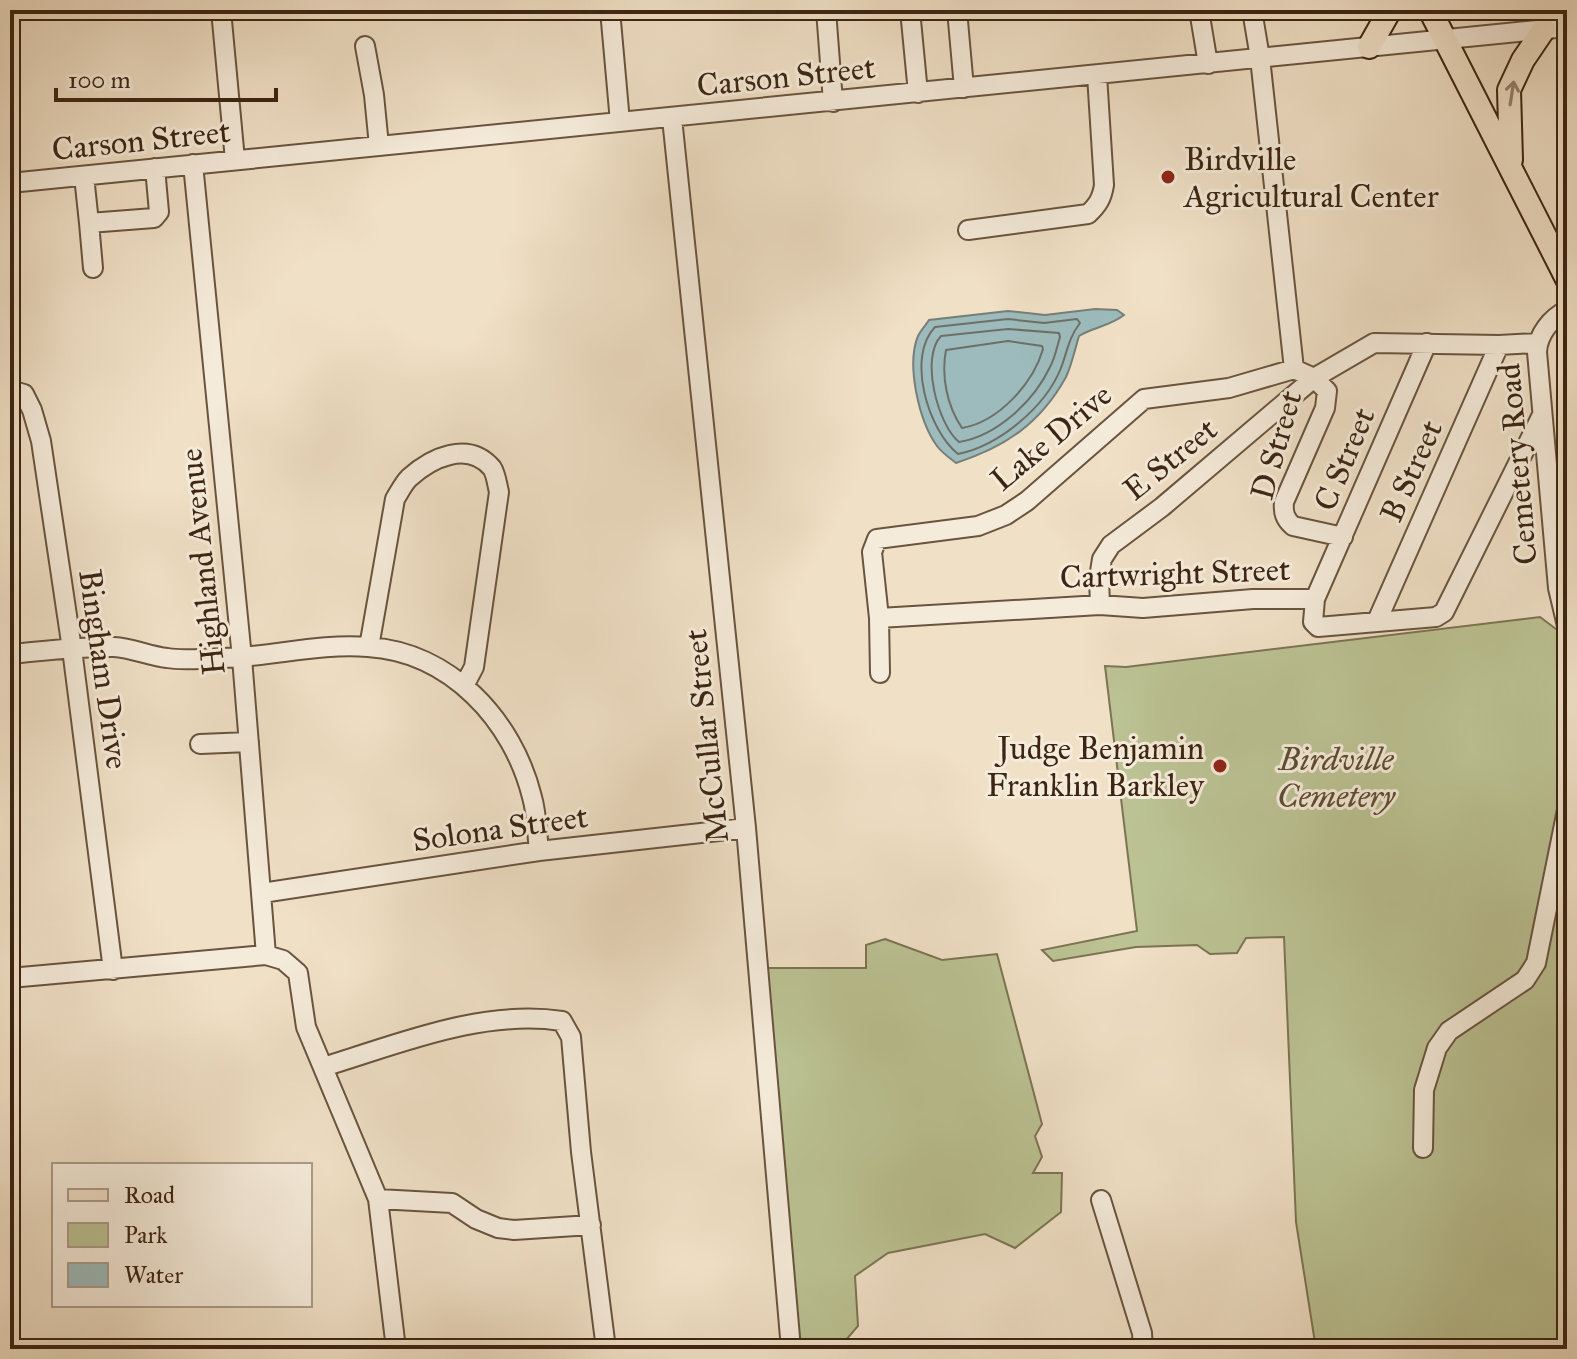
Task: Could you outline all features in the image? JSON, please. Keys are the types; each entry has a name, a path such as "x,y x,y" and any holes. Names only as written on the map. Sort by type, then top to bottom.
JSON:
{"main road":[{"path":"1369,47 1390,10"},
{"path":"1430,10 1567,279"},
{"path":"1511,166 1509,90 1523,60 1544,29"}],"street":[{"path":"221,10 235,160"},
{"path":"610,10 620,122"},
{"path":"826,10 833,102"},
{"path":"910,10 918,93"},
{"path":"957,10 964,88"},
{"path":"1199,10 1208,64"},
{"path":"1252,10 1294,369 1314,378 1374,343 1537,343 1551,321 1567,310"},
{"name":"Carson Street","path":"10,183 1567,27"},
{"path":"365,46 379,146"},
{"path":"968,230 1088,214 1096,206 1104,185 1097,75"},
{"name":"McCullar Street","path":"672,118 746,828 791,1349"},
{"name":"Highland Avenue","path":"193,164 242,658 266,955"},
{"path":"89,223 156,217 159,212 155,168"},
{"path":"84,176 93,268"},
{"name":"C Street","path":"1315,599 1427,343"},
{"name":"Cemetery Road","path":"1537,343 1558,588 1567,626"},
{"name":"B Street","path":"1377,621 1499,345"},
{"name":"Lake Drive","path":"879,618 872,552 880,537 978,526 1006,515 1027,501 1144,399 1229,388 1294,369"},
{"name":"D Street","path":"1314,378 1327,391 1325,408 1284,502 1283,511 1286,521 1293,526 1343,537"},
{"name":"E Street","path":"1100,605 1102,559 1111,545 1162,507 1314,378"},
{"name":"Bingham Drive","path":"10,390 24,394 41,441 72,649 113,970"},
{"name":"Cartwright Street","path":"879,618 1100,605 1143,608 1253,599 1315,599 1313,622 1318,627 1436,617 1444,612 1542,415"},
{"path":"369,647 395,499 407,480 438,458 459,452 479,457 494,470 499,492 474,667 464,686"},
{"path":"879,618 880,673"},
{"path":"10,654 116,647 168,659 242,658 329,647 369,647 399,652 437,668 464,686 489,709 512,745 524,772 533,799 539,851"},
{"path":"200,744 249,742"},
{"path":"1423,1148 1424,1090 1437,1048 1449,1031 1525,980 1536,963 1567,810"},
{"name":"Solona Street","path":"262,893 539,851 746,828"},
{"path":"10,978 266,955 283,960 298,973 306,1027 378,1199 396,1349"},
{"path":"323,1067 475,1023 533,1017 562,1021 571,1037 606,1349"},
{"path":"378,1199 452,1203 476,1219 498,1228 514,1230 591,1225"},
{"path":"1101,1200 1142,1333 1143,1349"}],"green space":[{"name":"Birdville Cemetery","path":"1540,617 1560,632 1567,654 1567,794 1562,808 1567,798 1567,1349 1316,1349 1296,1222 1284,937 1246,938 1237,953 1210,954 1197,945 1136,947 1053,961 1042,950 1137,931 1105,666 1126,667"},
{"path":"885,939 942,960 997,954 1042,1124 1035,1136 1042,1157 1033,1173 1062,1173 1061,1212 1015,1248 985,1234 888,1253 855,1276 858,1326 840,1347 791,1349 758,968 866,968 866,945"}],"water":[{"path":"1095,309 1117,310 1124,315 1079,336 1066,377 1033,421 1005,441 956,463 939,449 920,408 914,377 913,362 918,336 929,320 1008,311 1045,315"}],"place":[{"name":"Birdville Agricultural Center","path":"1168,177"},
{"name":"Judge Benjamin Franklin Barkley","path":"1220,766"}]}
